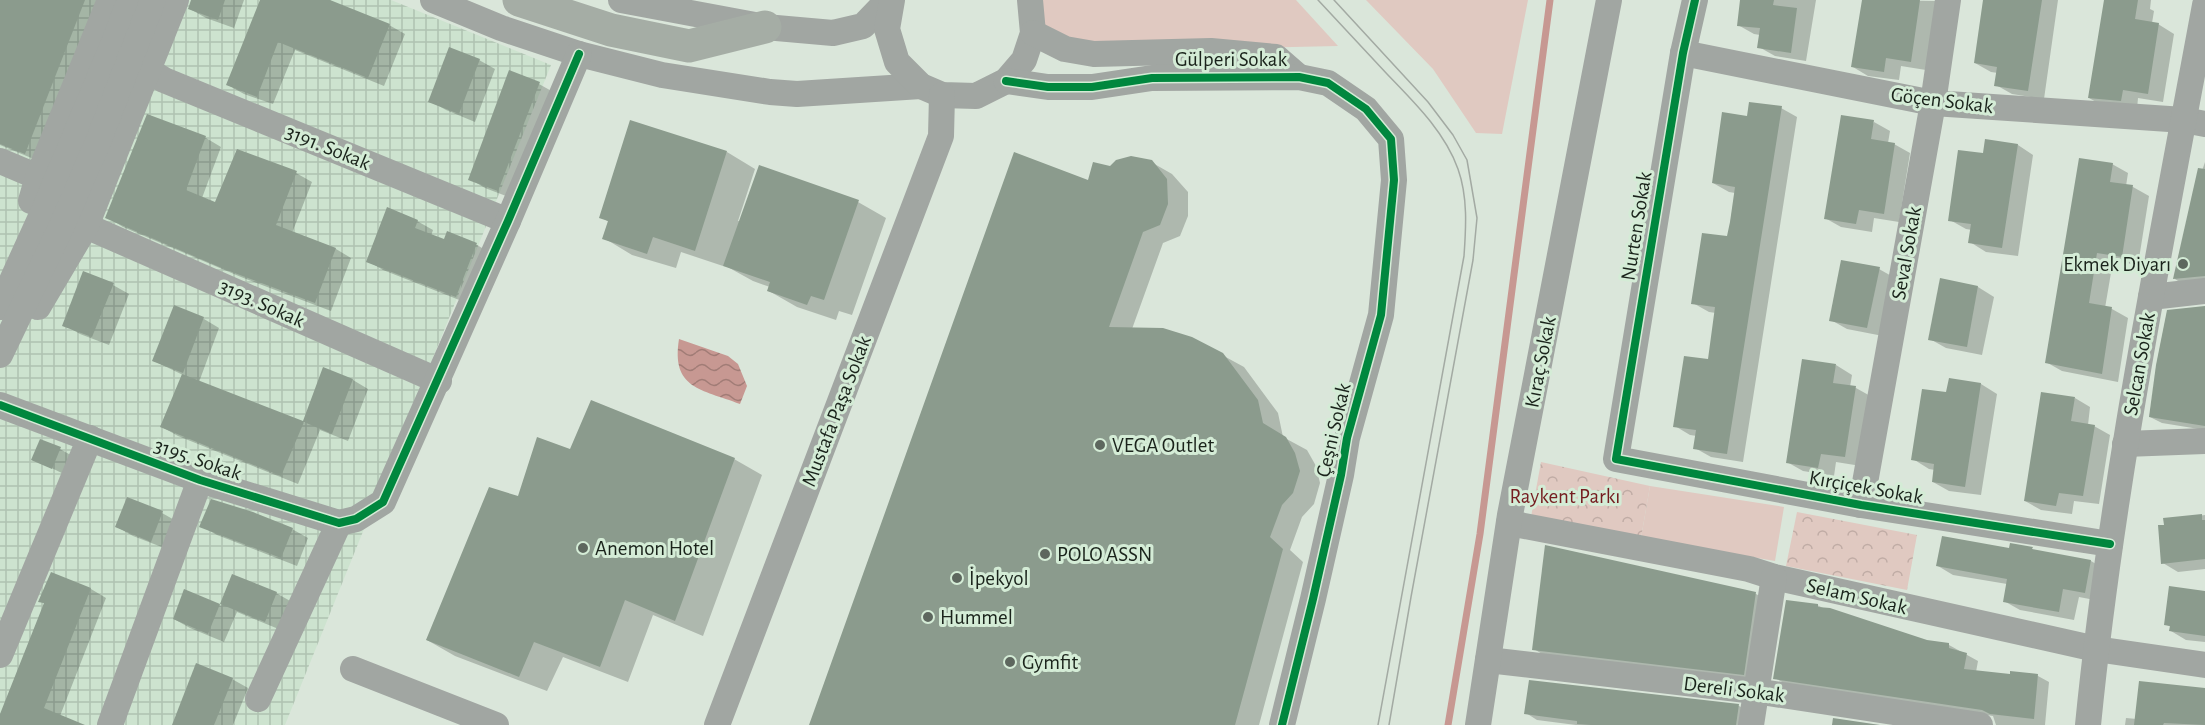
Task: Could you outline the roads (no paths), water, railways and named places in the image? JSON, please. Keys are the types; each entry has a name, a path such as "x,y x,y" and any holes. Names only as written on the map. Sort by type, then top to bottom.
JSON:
{"highway":[{"path":"519,0 611,30 689,46 765,27"}],"street":[{"path":"2,303 38,177 110,0"},
{"path":"2,303 48,200 130,0"},
{"path":"4,345 64,221 99,139 153,0"},
{"path":"4,345 42,303 86,226 176,0"},
{"path":"433,0 501,28 579,54 662,75 797,94 932,91 976,96 1006,81 1024,60 1033,33 1030,0"},
{"path":"621,0 765,27 832,33 863,26 890,0"},
{"path":"890,0 887,29 897,62 932,91"},
{"name":"Kıraç Sokak","path":"1478,725 1509,523 1609,0"},
{"name":"Nurten Sokak","path":"1616,459 1683,53 1695,0"},
{"name":"Seval Sokak","path":"1862,505 1933,103 1948,0"},
{"name":"Selcan Sokak","path":"2088,725 2096,649 2125,444 2151,297 2194,122 2205,5"},
{"name":"Gülperi Sokak","path":"1033,33 1065,49 1094,54 1211,51 1276,57 1299,77"},
{"name":"Göçen Sokak","path":"1683,53 1933,103 2194,122"},
{"path":"258,699 339,524 356,519 383,502 439,381 579,54"},
{"name":"3191. Sokak","path":"149,71 164,80 508,221"},
{"name":"Gülperi Sokak","path":"1006,81 1048,87 1092,87 1152,78 1299,77 1328,82 1366,109 1391,139"},
{"name":"Mustafa Paşa Sokak","path":"717,725 940,136 932,91"},
{"name":"Çeşni Sokak","path":"1282,725 1313,599 1347,438 1381,315 1394,180 1391,139"},
{"path":"0,161 38,177"},
{"name":"3193. Sokak","path":"86,226 439,381"},
{"path":"2151,297 2205,291"},
{"name":"3195. Sokak","path":"0,405 200,480 339,524"},
{"path":"0,655 90,438"},
{"path":"2125,444 2205,441"},
{"name":"Kırçiçek Sokak","path":"1616,459 1862,505 2110,543"},
{"path":"110,725 200,480"},
{"name":"Selam Sokak","path":"1509,523 1749,569 1774,577 2096,649 2205,665"},
{"path":"1750,725 1774,577"},
{"name":"Dereli Sokak","path":"1488,660 1755,691 1980,725"},
{"path":"353,669 496,725"}],"water":[{"path":"679,339 728,356 738,364 747,386 740,404 701,390 685,378 678,356"}],"waterway":[{"path":"1448,725 1480,534 1550,0"}],"tram line":[{"path":"1318,0 1437,130 1458,169 1465,201 1464,256 1378,725"},
{"path":"1334,0 1428,102 1453,135 1467,160 1477,218 1473,260 1389,725"}],"place":[{"name":"Ekmek Diyarı","path":"2183,264"},
{"name":"VEGA Outlet","path":"1100,445"},
{"name":"Anemon Hotel","path":"583,548"},
{"name":"POLO ASSN","path":"1045,554"},
{"name":"İpekyol","path":"957,578"},
{"name":"Hummel","path":"928,617"},
{"name":"Gymfit","path":"1010,662"}],"park label":[{"name":"Raykent Parkı","path":"1565,496"}]}
